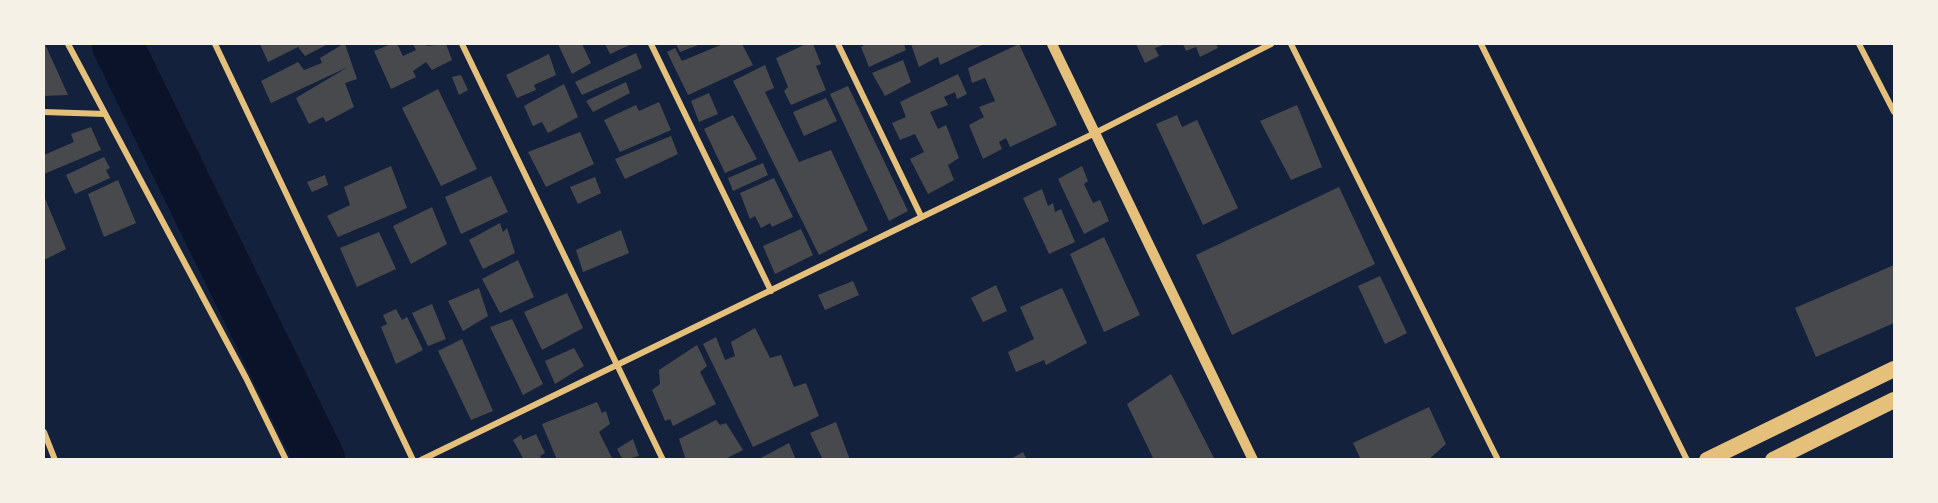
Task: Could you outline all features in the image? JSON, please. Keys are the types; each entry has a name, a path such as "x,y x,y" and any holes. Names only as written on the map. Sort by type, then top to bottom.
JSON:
{"highway":[{"path":"1707,459 1732,454 1894,369"},
{"path":"1773,459 1894,400"}],"street":[{"path":"68,44 246,378 286,459"},
{"path":"215,44 413,459"},
{"path":"462,44 663,459"},
{"path":"651,44 771,291"},
{"path":"838,44 921,216"},
{"path":"1052,44 1253,459"},
{"path":"421,459 1095,133 1271,44"},
{"path":"1291,44 1498,459"},
{"path":"1481,44 1687,459"},
{"path":"1859,44 1894,112"},
{"path":"44,112 105,114"},
{"path":"44,432 55,459"}],"building":[{"path":"45,44 68,95 44,96"},
{"path":"260,44 328,44 305,56 298,47 268,62"},
{"path":"345,44 357,79 345,83 354,107 326,122 323,117 309,124 296,98 348,67 271,103 261,81 298,62 304,70 322,63 320,58"},
{"path":"397,44 403,56 416,50 413,44 427,46 446,44 452,60 432,70 426,62 413,71 416,77 391,89 374,51"},
{"path":"558,44 582,44 591,63 572,74"},
{"path":"605,44 632,44 610,54"},
{"path":"676,44 701,44 680,52"},
{"path":"723,44 742,44 753,65 688,95 667,52 675,48 682,61"},
{"path":"806,44 813,44 821,64 816,66 826,90 791,105 784,91 788,87 776,58"},
{"path":"866,44 904,44 906,50 869,67 861,47"},
{"path":"911,44 984,44 940,65 938,57 919,67"},
{"path":"1019,44 1057,125 1010,147 1006,138 999,142 1002,149 983,159 969,125 984,117 979,107 995,101 985,78 972,83 968,68"},
{"path":"1136,44 1166,44 1155,48 1159,56 1145,63"},
{"path":"1183,44 1216,44 1218,48 1200,57 1196,47 1186,51"},
{"path":"636,53 642,68 582,95 575,82"},
{"path":"549,54 556,75 534,85 536,90 517,98 506,75"},
{"path":"903,60 911,82 885,96 872,73"},
{"path":"765,65 774,88 765,92 799,162 831,150 868,230 819,255 733,81"},
{"path":"958,74 967,94 957,99 955,92 944,97 948,105 930,112 938,129 946,125 959,158 948,165 954,180 928,194 910,159 924,152 915,134 900,140 892,123 906,117 900,102"},
{"path":"461,75 468,90 459,95 452,77"},
{"path":"626,82 630,93 593,112 586,101"},
{"path":"564,84 578,117 548,133 542,122 533,126 524,106"},
{"path":"848,86 908,211 889,221 830,94"},
{"path":"438,89 477,169 441,186 402,108"},
{"path":"709,93 718,114 699,122 691,101"},
{"path":"826,98 837,121 804,136 793,112"},
{"path":"659,102 671,130 620,152 604,120 636,105 639,111"},
{"path":"1297,105 1322,167 1291,180 1260,121"},
{"path":"733,115 757,159 725,173 704,129"},
{"path":"1177,115 1182,127 1197,120 1238,208 1203,225 1156,124"},
{"path":"91,127 101,150 44,174 44,155 74,142 71,134"},
{"path":"580,132 594,164 546,187 528,152"},
{"path":"671,136 678,154 625,179 615,159"},
{"path":"104,157 110,168 106,170 110,178 75,194 66,175"},
{"path":"763,163 768,175 733,191 728,178"},
{"path":"391,166 407,208 338,237 327,216 350,205 344,187"},
{"path":"1082,166 1088,181 1084,184 1093,203 1100,200 1109,221 1084,234 1058,179"},
{"path":"325,175 328,185 312,192 307,182"},
{"path":"491,176 508,212 461,234 445,197"},
{"path":"595,177 601,193 578,204 570,187"},
{"path":"774,178 793,217 772,227 770,223 761,228 755,216 750,219 740,193"},
{"path":"118,180 136,223 104,237 88,194"},
{"path":"1339,187 1375,264 1232,335 1196,255"},
{"path":"1042,189 1048,206 1053,203 1055,212 1061,209 1075,242 1049,254 1023,198"},
{"path":"44,196 66,249 44,260"},
{"path":"432,207 447,244 411,264 393,226"},
{"path":"500,223 503,232 507,228 515,253 483,269 469,240"},
{"path":"801,229 813,255 775,274 763,246"},
{"path":"621,230 629,253 583,272 576,250"},
{"path":"379,232 396,269 357,287 340,248"},
{"path":"1104,237 1140,315 1104,332 1070,254"},
{"path":"518,260 534,297 500,313 482,279"},
{"path":"1894,265 1894,323 1816,357 1795,308"},
{"path":"1380,276 1407,333 1385,344 1358,286"},
{"path":"853,281 859,295 825,310 818,295"},
{"path":"996,285 1007,311 983,322 971,298"},
{"path":"479,288 488,316 463,331 448,301"},
{"path":"1062,288 1087,343 1046,365 1044,360 1016,372 1008,352 1034,339 1020,307"},
{"path":"567,293 583,328 542,350 524,312"},
{"path":"432,304 446,339 428,346 412,313"},
{"path":"396,309 402,320 407,317 423,350 396,364 381,327 387,324 383,315"},
{"path":"512,319 543,384 523,395 490,327"},
{"path":"755,328 770,358 781,355 794,387 806,383 819,416 753,447 703,344 716,337 725,360 735,356 731,342"},
{"path":"462,339 493,411 471,420 438,351"},
{"path":"697,345 707,366 700,372 716,404 673,426 670,419 665,421 652,390 660,384 659,370"},
{"path":"574,348 584,366 555,384 545,361"},
{"path":"1171,374 1215,460 1154,460 1127,404"},
{"path":"597,402 602,413 606,411 610,424 599,432 613,460 557,460 542,424"},
{"path":"1429,407 1446,444 1428,460 1361,460 1353,443"},
{"path":"716,420 720,425 726,423 743,450 723,460 686,460 679,439"},
{"path":"836,422 850,460 823,460 810,433"},
{"path":"536,434 545,453 540,456 542,460 524,460 513,440 521,435 523,440"},
{"path":"633,439 639,456 623,460 617,449"},
{"path":"789,443 796,460 757,460"},
{"path":"1023,452 1027,460 1009,460"}],"waterway":[{"path":"117,44 320,460"}]}
